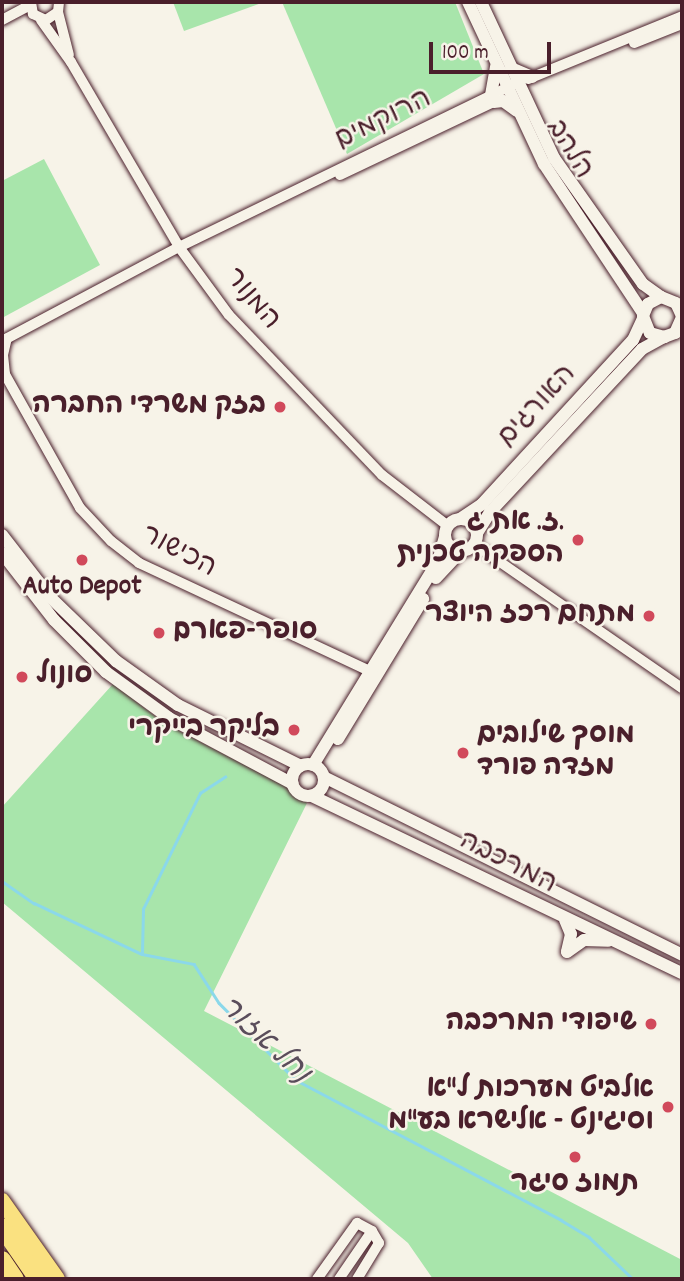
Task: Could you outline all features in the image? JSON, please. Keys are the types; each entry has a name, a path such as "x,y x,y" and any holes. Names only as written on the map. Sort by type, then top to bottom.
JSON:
{"highway":[{"path":"2,1201 57,1279"},
{"path":"2,1227 38,1279"},
{"path":"2,1260 15,1279"}],"street":[{"name":"הלהב","path":"468,2 514,89 544,164 643,316"},
{"name":"הלהב","path":"481,2 501,64"},
{"path":"5,19 59,5"},
{"name":"המנור","path":"59,5 71,62"},
{"name":"המנור","path":"34,10 71,62 179,247 229,315 382,475 447,531"},
{"name":"הרוקמים","path":"5,336 300,188 397,151 492,98 682,16"},
{"name":"הרוקמים","path":"534,80 682,24"},
{"path":"501,64 534,80 522,107 492,98 501,64"},
{"name":"הלהב","path":"522,107 554,158 643,284 664,298"},
{"path":"664,298 676,303 682,317 674,336 650,333 643,316 652,301 682,292"},
{"name":"האורגים","path":"447,531 482,504 633,340 643,316"},
{"name":"הכישור","path":"5,336 4,372 80,508 111,541 139,563 367,670"},
{"name":"האורגים","path":"475,539 491,512 642,349 674,336"},
{"path":"460,519 471,522 475,539 682,688"},
{"path":"447,531 461,551"},
{"path":"314,770 367,670 438,561 447,531"},
{"name":"המרכבה","path":"2,535 51,598 116,661 178,705 314,770 682,955"},
{"path":"2,553 54,620 106,672 169,718 293,784 314,770 444,565 475,539"},
{"path":"312,796 322,789 314,770"},
{"name":"המרכבה","path":"293,784 300,794 312,796 565,920 620,942 682,973"},
{"path":"565,920 571,934 567,952 584,940 620,942"},
{"path":"317,1279 353,1224 372,1231 378,1247 357,1279"},
{"path":"339,1279 372,1231"}],"green space":[{"path":"173,2 264,2 184,31"},
{"path":"282,2 455,2 484,74 347,154"},
{"path":"44,159 100,265 2,318 2,181"},
{"path":"113,684 164,723 287,787 307,803 204,1011 682,1260 682,1279 433,1279 408,1243 2,902 2,807"}],"waterway":[{"path":"142,953 143,909 200,793 225,777"},
{"name":"נחל אזור","path":"2,881 34,903 142,954 194,964 219,1003 296,1080 561,1220 589,1237 633,1279"}],"place":[{"name":"בזק משרדי החברה","path":"280,407"},
{"name":"ז. את ג. הספקה טכנית","path":"578,540"},
{"name":"Auto Depot","path":"82,560"},
{"name":"מתחם רכז היוצר","path":"649,616"},
{"name":"סופר-פארם","path":"159,633"},
{"name":"סונול","path":"22,677"},
{"name":"בליקר בייקרי","path":"294,730"},
{"name":"מוסך שילובים מזדה פורד","path":"463,753"},
{"name":"שיפודי המרכבה","path":"651,1024"},
{"name":"אלביט מערכות ל\"א וסיגינט - אלישרא בע\"מ","path":"668,1107"},
{"name":"תמוז סיגר","path":"575,1157"}]}
